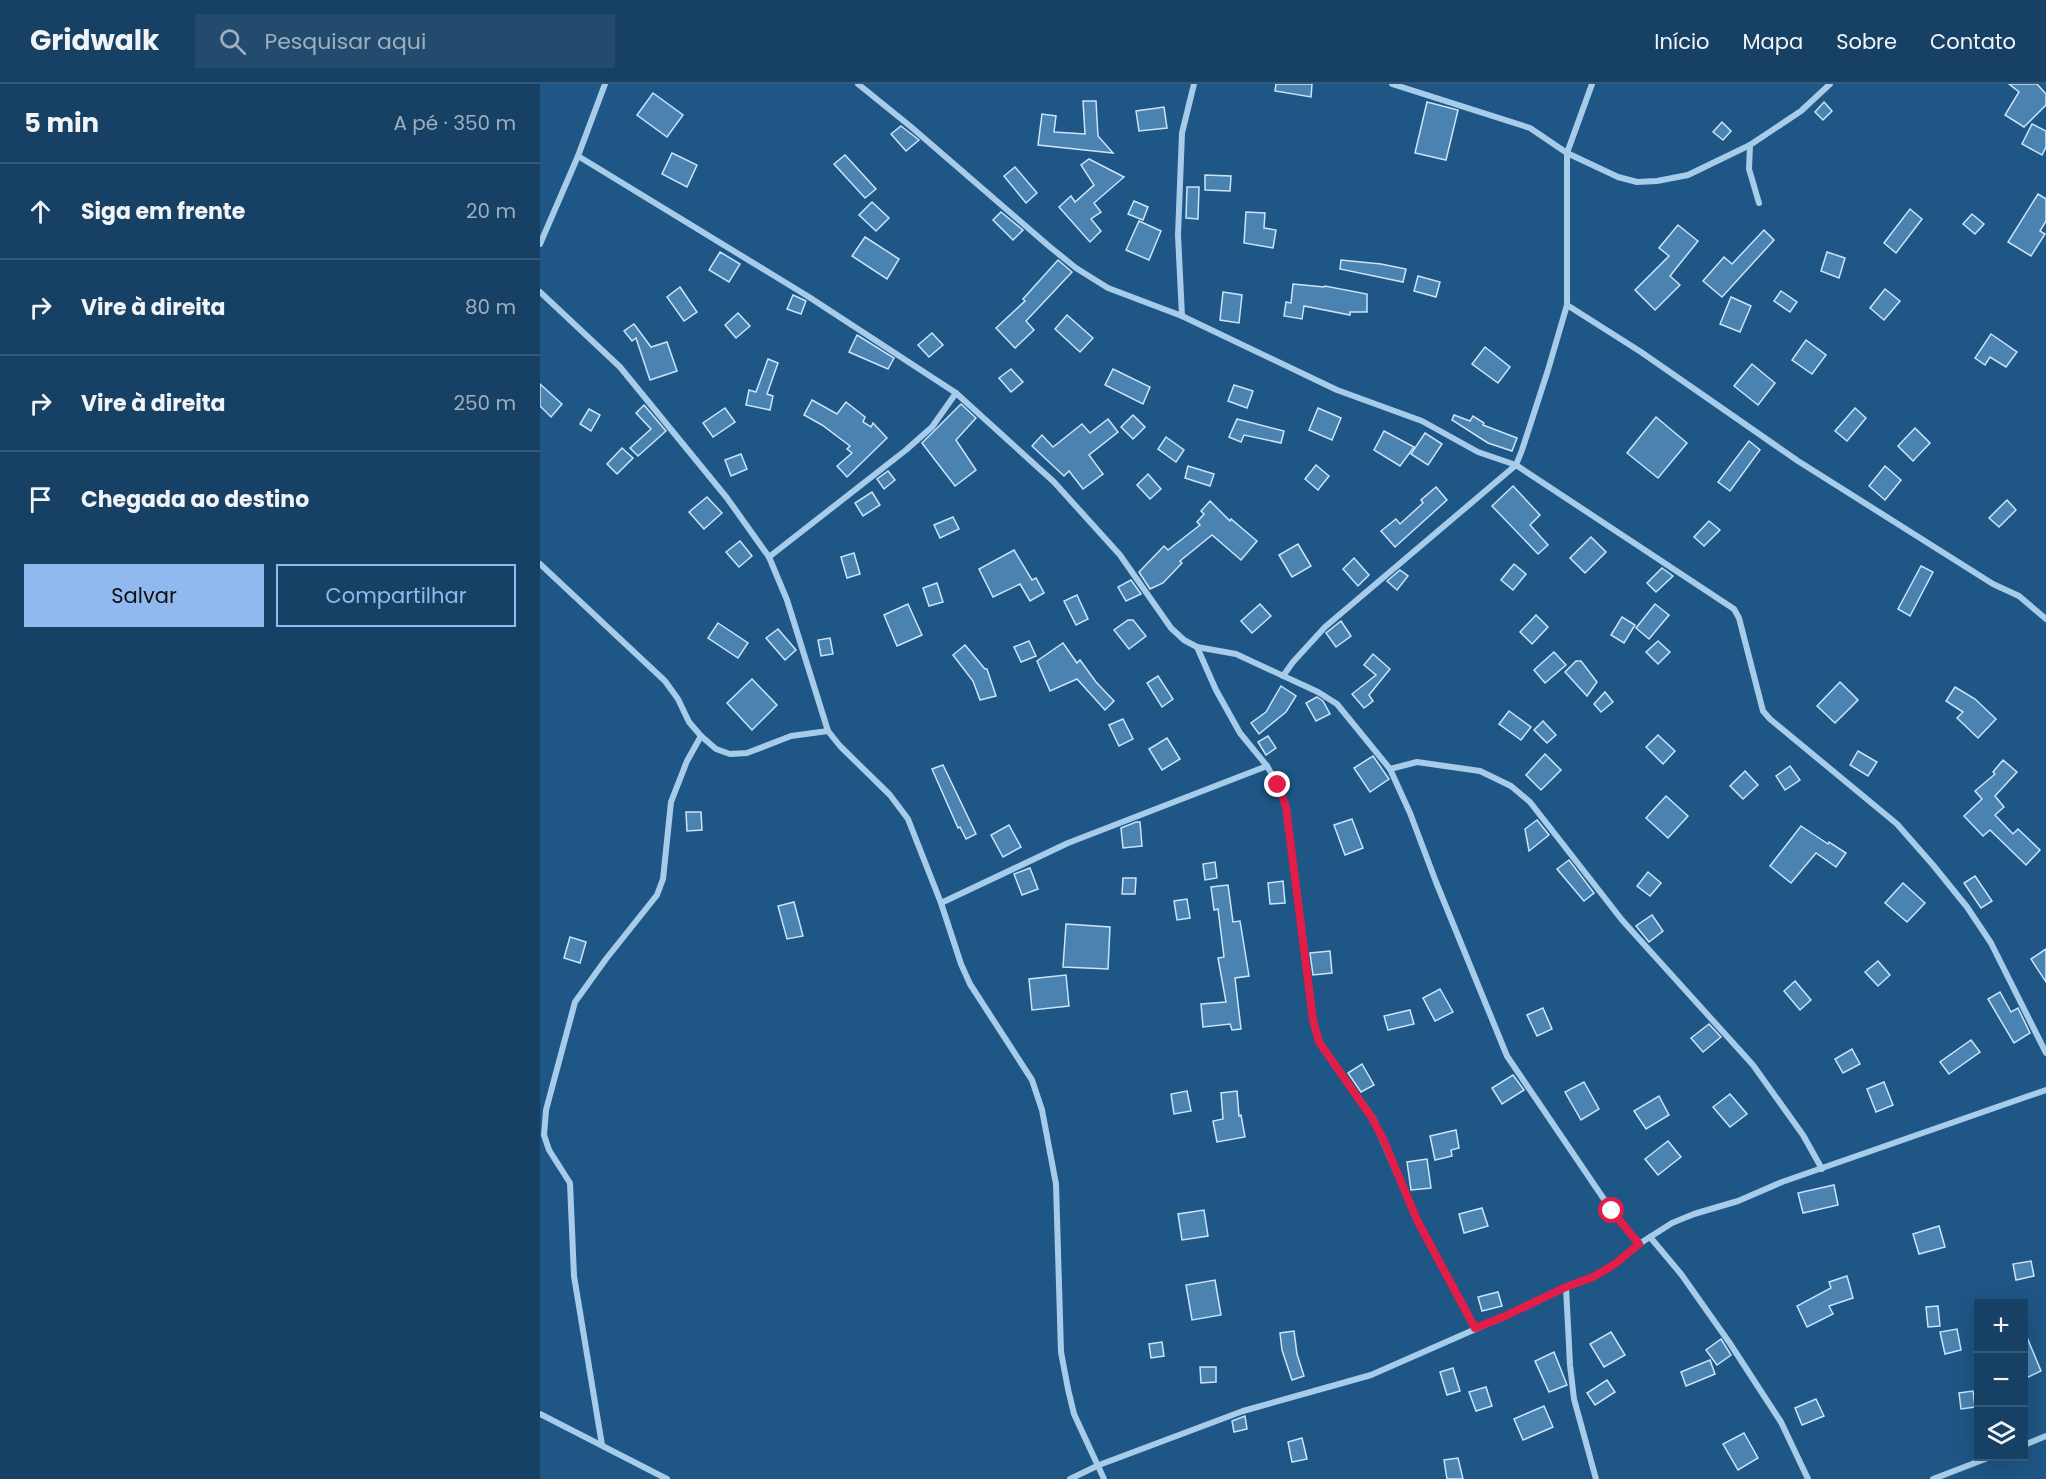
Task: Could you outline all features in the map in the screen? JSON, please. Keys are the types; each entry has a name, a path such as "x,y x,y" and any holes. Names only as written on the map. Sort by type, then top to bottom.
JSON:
{"street":[{"path":"540,244 578,156 605,84"},
{"path":"858,84 1076,268 1108,288 1182,316 1337,390 1422,421 1478,452 1516,465 1734,609 1739,618 1764,711 1770,719 1897,824 1933,865 1967,907 1991,943 2046,1053"},
{"path":"1182,316 1178,235 1182,134 1194,84"},
{"path":"1392,84 1530,128 1568,153 1618,177 1637,182 1688,175 1750,145 1802,111 1830,84"},
{"path":"1283,676 1325,627 1516,465 1548,370 1566,305 1568,153 1592,84"},
{"path":"1750,145 1749,169 1759,203"},
{"path":"578,156 809,297 956,393 1054,482 1120,555 1171,628 1184,640 1197,647 1236,654 1318,692 1337,704 1390,769 1410,813 1507,1056 1612,1211 1639,1244"},
{"path":"540,292 620,367 727,498 769,557 787,600 828,730 840,746 890,795 908,819 970,984 1032,1080 1042,1110 1056,1184 1061,1352 1074,1414 1104,1479"},
{"path":"1566,305 1641,352 1798,461 1993,584 2019,596 2046,619"},
{"path":"769,557 906,450 932,427 956,393"},
{"path":"540,564 665,681 678,699 689,722 716,749 730,754 747,753 791,736 828,730"},
{"path":"1197,647 1216,690 1240,733 1267,766 1278,785 1286,807 1313,1020 1319,1042 1372,1118 1417,1220 1475,1328"},
{"path":"602,1445 574,1276 570,1183 546,1142 544,1135 546,1110 575,1002 657,895 663,879 670,802 687,761 701,736"},
{"path":"1390,769 1417,762 1480,771 1511,786 1530,802 1622,920 1753,1065 1803,1135 1822,1169"},
{"path":"941,903 1068,843 1267,766"},
{"path":"1070,1479 1099,1465 1243,1411 1371,1375 1593,1277 1672,1223 2046,1089"},
{"path":"1650,1237 1681,1274 1768,1402 1781,1422 1808,1479"},
{"path":"1566,1287 1574,1399 1596,1479"},
{"path":"540,1414 667,1479"},
{"path":"2028,1444 2046,1437"},
{"path":"1933,1479 1980,1461"}],"building":[{"path":"1276,84 1312,84 1311,97 1275,91"},
{"path":"2009,84 2037,84 2046,94 2046,105 2024,127 2005,115 2019,92"},
{"path":"653,93 683,115 667,137 637,115"},
{"path":"1083,101 1096,101 1098,136 1113,153 1038,145 1042,114 1056,116 1054,132 1085,134"},
{"path":"1427,102 1458,110 1446,160 1415,153"},
{"path":"1824,102 1832,111 1823,120 1815,112"},
{"path":"1164,107 1167,128 1139,131 1136,111"},
{"path":"1722,122 1731,131 1723,140 1713,132"},
{"path":"2032,124 2046,131 2046,147 2042,155 2022,144"},
{"path":"901,126 919,140 906,151 891,134"},
{"path":"672,153 697,165 687,187 662,174"},
{"path":"845,155 876,189 865,198 834,164"},
{"path":"1089,159 1124,177 1094,203 1101,212 1091,219 1101,231 1090,242 1059,207 1071,196 1075,202 1094,185 1081,165"},
{"path":"1015,167 1037,193 1026,203 1004,176"},
{"path":"1205,175 1231,176 1230,191 1205,190"},
{"path":"1187,187 1199,187 1198,219 1186,218"},
{"path":"2038,194 2046,199 2046,221 2040,231 2045,234 2031,256 2008,242"},
{"path":"1134,201 1148,207 1143,220 1128,214"},
{"path":"872,202 889,218 876,231 859,215"},
{"path":"1910,209 1922,219 1896,253 1884,243"},
{"path":"1001,212 1023,230 1013,240 993,220"},
{"path":"1246,212 1265,213 1264,228 1276,230 1273,248 1244,243"},
{"path":"1972,214 1984,224 1975,234 1963,224"},
{"path":"1139,221 1161,231 1149,260 1126,250"},
{"path":"1678,225 1698,241 1670,276 1680,285 1655,310 1635,290 1669,256 1659,248"},
{"path":"1764,230 1774,240 1722,297 1703,281 1724,257 1732,264"},
{"path":"865,237 899,259 887,279 852,256"},
{"path":"720,252 740,264 729,282 709,270"},
{"path":"1827,252 1845,258 1839,278 1821,271"},
{"path":"1058,260 1072,272 1026,321 1034,330 1015,348 996,328 1025,301 1023,299"},
{"path":"1341,260 1406,269 1403,282 1340,269"},
{"path":"1418,276 1440,282 1436,297 1414,291"},
{"path":"1293,284 1325,286 1367,294 1367,312 1350,312 1350,315 1304,306 1302,319 1284,316 1286,302 1291,303"},
{"path":"680,287 697,312 684,321 667,297"},
{"path":"1885,289 1900,301 1884,320 1870,308"},
{"path":"1781,291 1797,302 1790,312 1774,301"},
{"path":"1223,292 1242,295 1239,323 1220,320"},
{"path":"793,295 806,301 801,314 787,309"},
{"path":"1731,297 1751,306 1740,332 1720,324"},
{"path":"738,313 750,326 736,338 725,325"},
{"path":"1067,315 1093,338 1080,352 1055,329"},
{"path":"634,324 651,347 667,342 677,371 650,380 636,338 632,341 624,331"},
{"path":"932,333 943,345 929,357 918,345"},
{"path":"1991,334 2017,352 2006,367 1990,357 1985,365 1975,358"},
{"path":"857,335 894,358 888,369 849,352"},
{"path":"1806,340 1826,355 1812,374 1792,360"},
{"path":"1485,347 1510,367 1498,383 1472,364"},
{"path":"768,359 778,363 767,394 773,396 770,410 746,405 749,390 756,392"},
{"path":"1752,364 1775,383 1758,405 1734,386"},
{"path":"1011,369 1023,382 1011,392 999,378"},
{"path":"1113,369 1150,387 1143,404 1105,385"},
{"path":"540,384 562,404 551,417 540,406"},
{"path":"1234,385 1253,391 1247,408 1228,401"},
{"path":"812,400 837,414 846,402 865,417 863,422 871,427 873,423 887,438 847,477 837,466 852,453 847,449 850,446 804,415"},
{"path":"961,404 976,418 956,440 976,470 955,486 922,443"},
{"path":"644,405 666,431 638,456 630,448 651,429 636,413"},
{"path":"725,408 735,422 713,437 703,423"},
{"path":"1318,408 1341,418 1332,440 1309,430"},
{"path":"1855,408 1866,418 1847,441 1835,431"},
{"path":"589,409 600,415 591,431 580,424"},
{"path":"1133,415 1145,427 1133,439 1121,427"},
{"path":"1454,415 1470,421 1473,416 1484,423 1483,425 1517,438 1512,451 1488,443 1452,420"},
{"path":"1656,417 1687,443 1658,478 1627,453"},
{"path":"1108,419 1118,432 1089,455 1103,474 1083,489 1069,471 1064,476 1032,446 1042,435 1053,447 1082,424 1090,433"},
{"path":"1237,419 1284,431 1281,443 1244,435 1241,442 1229,437"},
{"path":"1915,428 1930,443 1913,461 1898,446"},
{"path":"1384,431 1414,447 1400,466 1374,450"},
{"path":"1425,433 1442,444 1428,465 1411,454"},
{"path":"1166,437 1184,450 1176,462 1158,449"},
{"path":"1749,441 1760,450 1730,491 1718,482"},
{"path":"622,448 633,458 617,474 607,464"},
{"path":"741,454 747,469 731,476 725,460"},
{"path":"1316,465 1329,476 1318,490 1305,479"},
{"path":"1188,466 1214,474 1210,486 1185,478"},
{"path":"1885,466 1901,480 1885,500 1869,486"},
{"path":"888,471 895,480 884,489 877,479"},
{"path":"1148,474 1161,489 1150,499 1137,485"},
{"path":"1513,486 1540,515 1530,525 1548,545 1538,554 1492,506"},
{"path":"1436,487 1447,500 1395,547 1381,531 1396,519 1400,524 1423,503 1421,500"},
{"path":"872,492 880,505 863,516 855,503"},
{"path":"707,497 722,513 704,529 689,512"},
{"path":"2007,500 2016,510 1999,527 1989,518"},
{"path":"1210,501 1230,521 1231,519 1257,541 1241,560 1212,535 1180,561 1182,563 1163,583 1150,589 1139,572 1164,546 1168,550 1200,525 1197,522 1204,514 1201,511"},
{"path":"953,517 959,529 940,538 934,525"},
{"path":"1709,521 1720,530 1704,546 1694,537"},
{"path":"1591,537 1606,552 1585,573 1570,558"},
{"path":"740,541 752,556 739,567 726,552"},
{"path":"1298,544 1311,566 1292,577 1279,555"},
{"path":"1014,550 1032,580 1036,578 1044,593 1030,601 1020,584 993,597 979,569"},
{"path":"854,553 860,574 847,578 841,557"},
{"path":"1354,558 1369,575 1358,586 1343,569"},
{"path":"1514,564 1526,574 1513,590 1501,580"},
{"path":"1921,566 1933,572 1910,616 1898,609"},
{"path":"1662,568 1673,576 1656,592 1647,583"},
{"path":"1400,570 1408,576 1397,590 1387,581"},
{"path":"1131,580 1141,594 1126,601 1118,587"},
{"path":"937,583 943,602 929,606 923,588"},
{"path":"1077,595 1088,619 1076,625 1064,601"},
{"path":"908,604 922,635 897,646 884,615"},
{"path":"1260,604 1271,616 1252,633 1241,621"},
{"path":"1655,604 1669,615 1649,639 1636,628"},
{"path":"1536,615 1548,627 1532,644 1520,632"},
{"path":"1622,617 1635,625 1624,643 1611,635"},
{"path":"1128,620 1133,620 1146,636 1129,649 1114,630"},
{"path":"1341,621 1351,636 1336,647 1326,633"},
{"path":"718,623 748,643 738,658 708,638"},
{"path":"778,629 796,650 785,660 766,638"},
{"path":"830,638 833,654 821,656 818,640"},
{"path":"1029,641 1036,656 1021,662 1014,647"},
{"path":"1658,641 1670,652 1658,664 1646,652"},
{"path":"1063,643 1077,663 1080,660 1114,701 1105,710 1077,679 1050,691 1037,661"},
{"path":"965,645 987,669 996,696 980,700 973,681 953,655"},
{"path":"1554,652 1566,665 1545,683 1534,670"},
{"path":"1373,654 1390,669 1369,695 1373,701 1364,708 1352,694 1376,675 1364,665"},
{"path":"1576,661 1581,661 1597,682 1587,696 1565,672"},
{"path":"1158,676 1173,699 1162,707 1147,683"},
{"path":"752,679 777,705 752,730 727,703"},
{"path":"1840,682 1858,700 1835,723 1817,706"},
{"path":"1281,686 1296,696 1286,712 1259,734 1251,723 1266,712"},
{"path":"1955,687 1975,699 1996,719 1978,738 1957,718 1963,712 1946,701"},
{"path":"1605,692 1613,702 1601,712 1594,704"},
{"path":"1317,697 1323,701 1330,714 1316,721 1306,703"},
{"path":"1509,711 1531,727 1521,740 1499,724"},
{"path":"1123,719 1133,739 1119,746 1109,725"},
{"path":"1543,721 1556,735 1547,743 1534,730"},
{"path":"1658,735 1675,751 1663,764 1646,747"},
{"path":"1268,736 1276,748 1266,755 1258,742"},
{"path":"1167,738 1180,759 1162,770 1149,749"},
{"path":"1858,751 1877,762 1868,776 1850,765"},
{"path":"1545,754 1561,770 1541,790 1526,775"},
{"path":"1373,756 1389,779 1370,792 1354,768"},
{"path":"2003,760 2017,772 1995,796 2004,807 1995,815 2013,834 2018,829 2040,850 2026,865 1990,830 1983,836 1964,816 1982,799 1975,791 1995,774 1993,772"},
{"path":"943,765 976,834 966,839 960,827 958,828 932,769"},
{"path":"1790,766 1800,780 1785,790 1776,776"},
{"path":"1745,771 1758,785 1743,799 1730,786"},
{"path":"1666,796 1688,816 1668,838 1646,818"},
{"path":"686,812 701,812 702,830 687,831"},
{"path":"1352,819 1363,848 1345,855 1334,825"},
{"path":"1537,820 1549,835 1529,851 1525,829"},
{"path":"1140,822 1142,846 1123,848 1121,828"},
{"path":"1009,825 1021,847 1003,857 991,835"},
{"path":"1801,826 1846,853 1836,867 1816,853 1791,883 1770,866"},
{"path":"1569,860 1594,893 1584,901 1557,869"},
{"path":"1215,862 1217,878 1205,880 1203,864"},
{"path":"1030,868 1038,889 1022,895 1014,874"},
{"path":"1648,872 1661,883 1650,896 1637,886"},
{"path":"1975,876 1992,901 1981,908 1964,883"},
{"path":"1123,878 1136,878 1135,894 1122,894"},
{"path":"1283,881 1285,903 1270,904 1268,883"},
{"path":"1903,883 1925,903 1907,922 1885,903"},
{"path":"1228,885 1233,922 1240,921 1249,976 1235,978 1241,1029 1232,1030 1230,1024 1203,1027 1201,1004 1226,1002 1218,958 1224,957 1218,909 1214,910 1211,887"},
{"path":"1187,899 1190,918 1177,920 1174,901"},
{"path":"794,902 803,936 787,939 778,906"},
{"path":"1652,915 1663,931 1649,942 1636,926"},
{"path":"1066,924 1110,927 1108,969 1063,967"},
{"path":"570,937 586,942 580,963 564,958"},
{"path":"2046,949 2046,982 2031,959"},
{"path":"1330,951 1332,973 1313,975 1310,953"},
{"path":"1878,961 1890,975 1878,986 1865,972"},
{"path":"1066,975 1069,1006 1032,1010 1029,979"},
{"path":"1795,981 1811,1000 1800,1010 1784,991"},
{"path":"1440,989 1453,1012 1435,1021 1423,998"},
{"path":"2000,992 2011,1012 2018,1008 2030,1033 2014,1043 1988,999"},
{"path":"1543,1008 1552,1029 1537,1036 1527,1015"},
{"path":"1410,1010 1414,1024 1388,1030 1384,1016"},
{"path":"1709,1024 1721,1037 1703,1052 1691,1038"},
{"path":"1971,1040 1980,1052 1949,1074 1940,1062"},
{"path":"1852,1049 1860,1064 1843,1073 1835,1059"},
{"path":"1362,1064 1374,1085 1361,1092 1348,1073"},
{"path":"1513,1075 1524,1090 1502,1104 1492,1088"},
{"path":"1584,1082 1599,1109 1581,1120 1565,1092"},
{"path":"1884,1082 1893,1105 1876,1112 1867,1089"},
{"path":"1187,1091 1191,1111 1174,1114 1171,1094"},
{"path":"1237,1091 1239,1116 1241,1115 1245,1137 1217,1142 1213,1121 1223,1119 1221,1093"},
{"path":"1730,1094 1747,1114 1730,1127 1713,1107"},
{"path":"1659,1096 1669,1115 1646,1129 1634,1111"},
{"path":"1456,1130 1459,1148 1451,1150 1452,1156 1435,1160 1430,1136"},
{"path":"1668,1141 1681,1157 1658,1175 1645,1159"},
{"path":"1427,1159 1431,1188 1411,1190 1407,1162"},
{"path":"1834,1185 1838,1205 1803,1213 1798,1193"},
{"path":"1482,1208 1488,1226 1464,1233 1459,1214"},
{"path":"1204,1210 1208,1236 1182,1240 1178,1214"},
{"path":"1939,1226 1945,1247 1919,1254 1913,1234"},
{"path":"2031,1261 2034,1276 2016,1280 2013,1264"},
{"path":"1847,1276 1853,1298 1829,1306 1833,1314 1807,1327 1797,1306 1831,1288 1829,1282"},
{"path":"1215,1280 1221,1315 1192,1320 1186,1285"},
{"path":"1498,1292 1502,1306 1482,1311 1478,1297"},
{"path":"1938,1306 1940,1326 1928,1327 1926,1307"},
{"path":"1957,1329 1961,1350 1945,1354 1940,1332"},
{"path":"1294,1331 1297,1354 1304,1376 1292,1380 1282,1350 1280,1333"},
{"path":"1611,1332 1625,1355 1604,1367 1590,1344"},
{"path":"1721,1339 1731,1355 1717,1365 1706,1350"},
{"path":"2028,1340 2041,1371 2028,1377"},
{"path":"1162,1342 1164,1356 1151,1358 1149,1344"},
{"path":"1554,1352 1567,1385 1549,1392 1535,1361"},
{"path":"1710,1360 1715,1374 1686,1386 1681,1372"},
{"path":"1200,1367 1216,1367 1216,1382 1201,1383"},
{"path":"1453,1368 1460,1391 1447,1395 1440,1372"},
{"path":"1607,1380 1615,1392 1595,1405 1587,1393"},
{"path":"1486,1387 1492,1406 1476,1411 1469,1392"},
{"path":"1973,1391 1974,1407 1961,1409 1959,1393"},
{"path":"1816,1399 1824,1416 1802,1425 1795,1408"},
{"path":"1544,1406 1553,1427 1523,1440 1514,1419"},
{"path":"1245,1416 1247,1429 1234,1432 1232,1421"},
{"path":"1744,1433 1758,1458 1738,1470 1723,1444"},
{"path":"1302,1438 1307,1459 1292,1462 1288,1442"},
{"path":"1458,1458 1463,1479 1447,1479 1444,1460"}],"route":[{"path":"1278,785 1286,807 1313,1020 1319,1042 1372,1118 1417,1220 1475,1328 1593,1277 1615,1264 1639,1244 1612,1211"}]}
